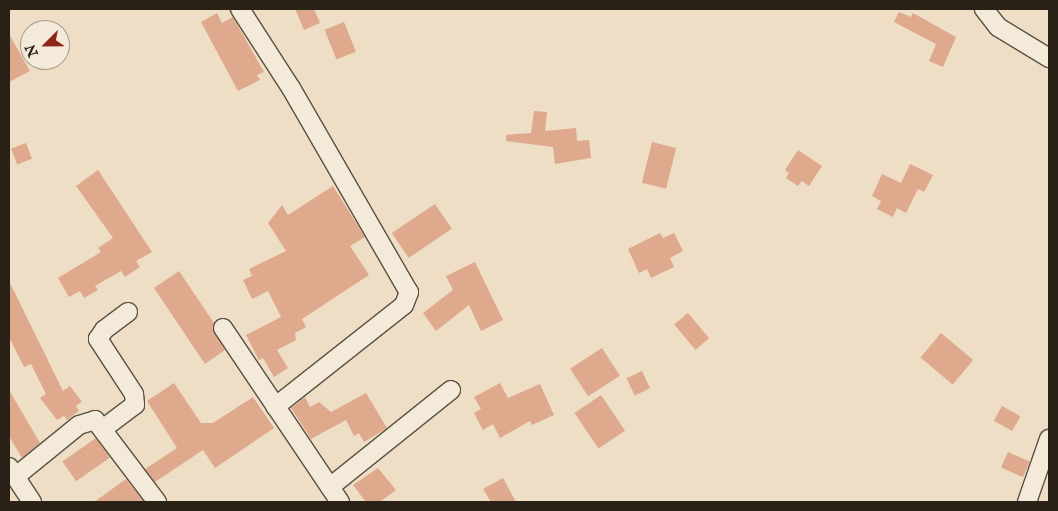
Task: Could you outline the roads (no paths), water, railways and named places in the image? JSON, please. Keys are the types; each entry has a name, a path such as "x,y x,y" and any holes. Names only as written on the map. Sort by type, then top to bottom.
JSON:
{"street":[{"path":"240,9 291,88 409,292 404,306 275,407"},
{"path":"984,9 998,27 1049,58"},
{"path":"104,428 135,405 134,394 98,339 104,330 128,312"},
{"path":"223,328 340,502"},
{"path":"330,487 451,390"},
{"path":"32,502 12,472 79,425 94,420 104,428 157,502"},
{"path":"1027,502 1049,439"}]}
